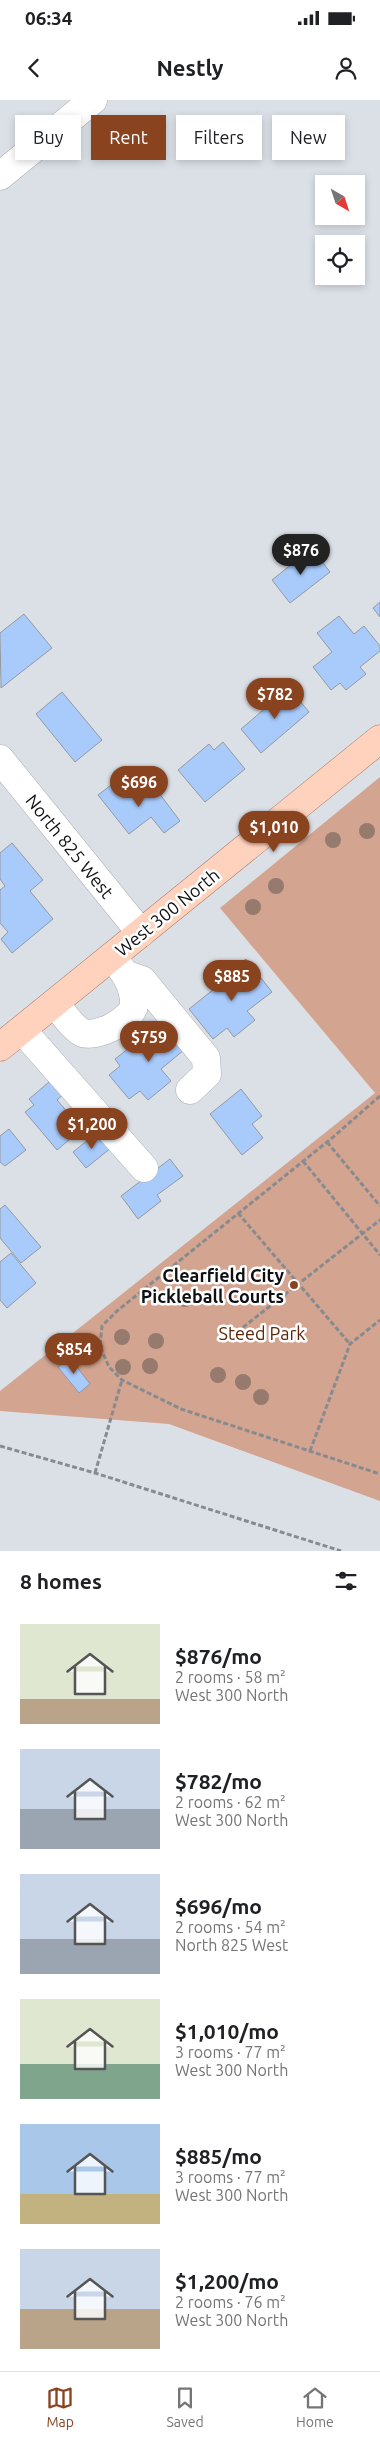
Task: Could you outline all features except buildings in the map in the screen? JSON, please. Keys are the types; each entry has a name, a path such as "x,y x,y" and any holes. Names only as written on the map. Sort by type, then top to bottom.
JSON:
{"main road":[{"name":"West 300 North","path":"0,1047 55,1003 119,966 141,933 380,740"}],"street":[{"path":"0,176 93,100"},
{"name":"North 825 West","path":"0,759 141,933"},
{"path":"55,1003 81,1032 96,1035 122,1020 134,1007 119,966"},
{"path":"119,966 142,980 206,1058 207,1074 190,1090"},
{"path":"22,1030 144,1168"}],"path":[{"path":"380,1096 327,1142 131,1298 102,1326 100,1346 109,1367 122,1380 181,1409 380,1474"},
{"path":"327,1142 380,1206"},
{"path":"303,1161 380,1255"},
{"path":"238,1214 350,1344"},
{"path":"237,1332 380,1220"},
{"path":"310,1451 350,1344 380,1320"},
{"path":"96,1473 122,1380"},
{"path":"0,1446 96,1473 341,1551"}],"green space":[{"name":"Steed Park","path":"380,777 380,1501 169,1424 0,1411 0,1391 375,1093 220,908"}],"place":[{"name":"Clearfield City Pickleball Courts","path":"294,1285"}]}
